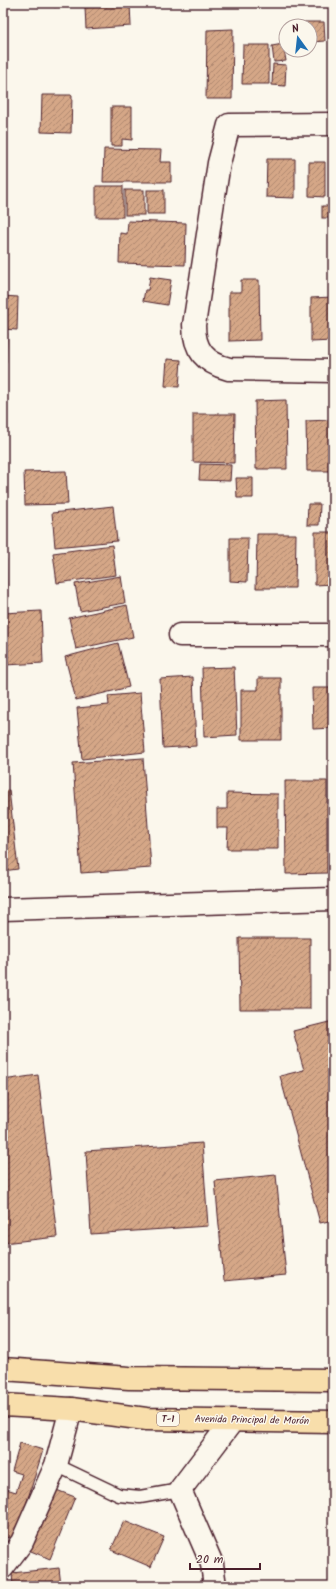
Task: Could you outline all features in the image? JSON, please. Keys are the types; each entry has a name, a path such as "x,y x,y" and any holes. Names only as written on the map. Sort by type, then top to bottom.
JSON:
{"main road":[{"path":"3,1369 129,1378 333,1380"},
{"name":"Avenida Principal de Morón","path":"3,1405 71,1409 146,1419 333,1422"}],"street":[{"path":"333,124 229,125 219,163 194,325 194,336 202,354 210,362 229,369 333,371"},
{"path":"180,635 333,635"},
{"path":"3,909 333,899"},
{"path":"3,1567 22,1542 56,1465 71,1409"},
{"path":"215,1586 212,1564 180,1490 233,1420"}],"lane":[{"path":"56,1465 119,1495 140,1497 180,1490"}],"building":[{"path":"53,3 71,3 71,5 54,7"},
{"path":"130,4 131,26 86,29 85,7"},
{"path":"318,22 324,22 325,41 318,41"},
{"path":"233,29 232,99 206,99 207,30"},
{"path":"243,45 269,45 269,84 242,84"},
{"path":"278,45 278,58 285,58 286,61 274,62 272,46"},
{"path":"273,64 286,65 285,86 272,85"},
{"path":"42,95 72,95 71,133 41,132"},
{"path":"111,107 132,107 132,140 122,139 122,146 111,146"},
{"path":"104,149 161,150 160,162 171,162 171,182 103,182"},
{"path":"267,159 295,159 295,198 266,197"},
{"path":"309,162 325,162 325,197 309,196"},
{"path":"96,186 123,186 123,217 96,217"},
{"path":"125,190 144,190 144,215 125,215"},
{"path":"147,190 164,190 164,214 147,214"},
{"path":"322,206 333,206 333,218 322,218"},
{"path":"128,221 186,223 185,265 119,263 120,233 127,234"},
{"path":"150,277 171,280 167,305 143,301 145,290 148,290"},
{"path":"241,280 259,280 260,340 229,341 229,292 241,292"},
{"path":"3,296 18,297 17,330 3,329"},
{"path":"333,297 333,341 311,342 311,298"},
{"path":"3,333 7,333 6,362 3,362"},
{"path":"167,359 181,360 179,387 165,386"},
{"path":"286,400 287,469 256,469 255,401"},
{"path":"193,414 235,414 234,463 193,462"},
{"path":"330,420 331,471 307,471 306,421"},
{"path":"200,464 231,465 230,481 199,480"},
{"path":"66,471 68,504 25,505 24,472"},
{"path":"236,478 253,478 253,498 237,498"},
{"path":"308,504 320,504 319,525 307,525"},
{"path":"113,506 117,541 55,547 52,513"},
{"path":"315,532 333,532 333,584 315,585"},
{"path":"257,534 296,534 295,588 256,588"},
{"path":"230,538 248,538 247,582 230,581"},
{"path":"112,545 116,575 57,583 53,553"},
{"path":"3,559 6,559 7,600 3,600"},
{"path":"121,576 125,603 80,611 75,584"},
{"path":"127,605 133,637 76,649 69,618"},
{"path":"41,611 43,663 5,665 3,613"},
{"path":"118,643 129,687 76,700 65,657"},
{"path":"234,667 237,735 204,737 202,668"},
{"path":"332,674 333,728 313,729 312,688 332,688"},
{"path":"193,677 196,746 163,748 160,679"},
{"path":"258,678 281,678 281,740 241,740 241,690 258,690"},
{"path":"140,693 145,752 82,759 77,708 109,705 108,696"},
{"path":"143,758 151,868 81,873 73,763"},
{"path":"285,781 327,781 327,873 286,874"},
{"path":"9,790 18,869 3,871 3,791"},
{"path":"227,793 278,794 278,849 227,849 228,828 217,828 217,809 227,809"},
{"path":"331,937 333,937 333,1008 331,1008"},
{"path":"239,938 310,938 310,1009 240,1009"},
{"path":"333,1021 333,1220 320,1223 280,1076 304,1070 293,1031"},
{"path":"38,1075 57,1237 3,1243 3,1080"},
{"path":"202,1143 208,1226 91,1234 86,1151"},
{"path":"276,1175 286,1275 224,1281 215,1181"},
{"path":"20,1443 43,1450 15,1540 3,1536 3,1488 16,1492 22,1474 12,1471"},
{"path":"51,1488 75,1497 50,1559 26,1549"},
{"path":"124,1521 164,1537 151,1567 111,1550"},
{"path":"59,1568 61,1586 13,1586 12,1573"}]}
